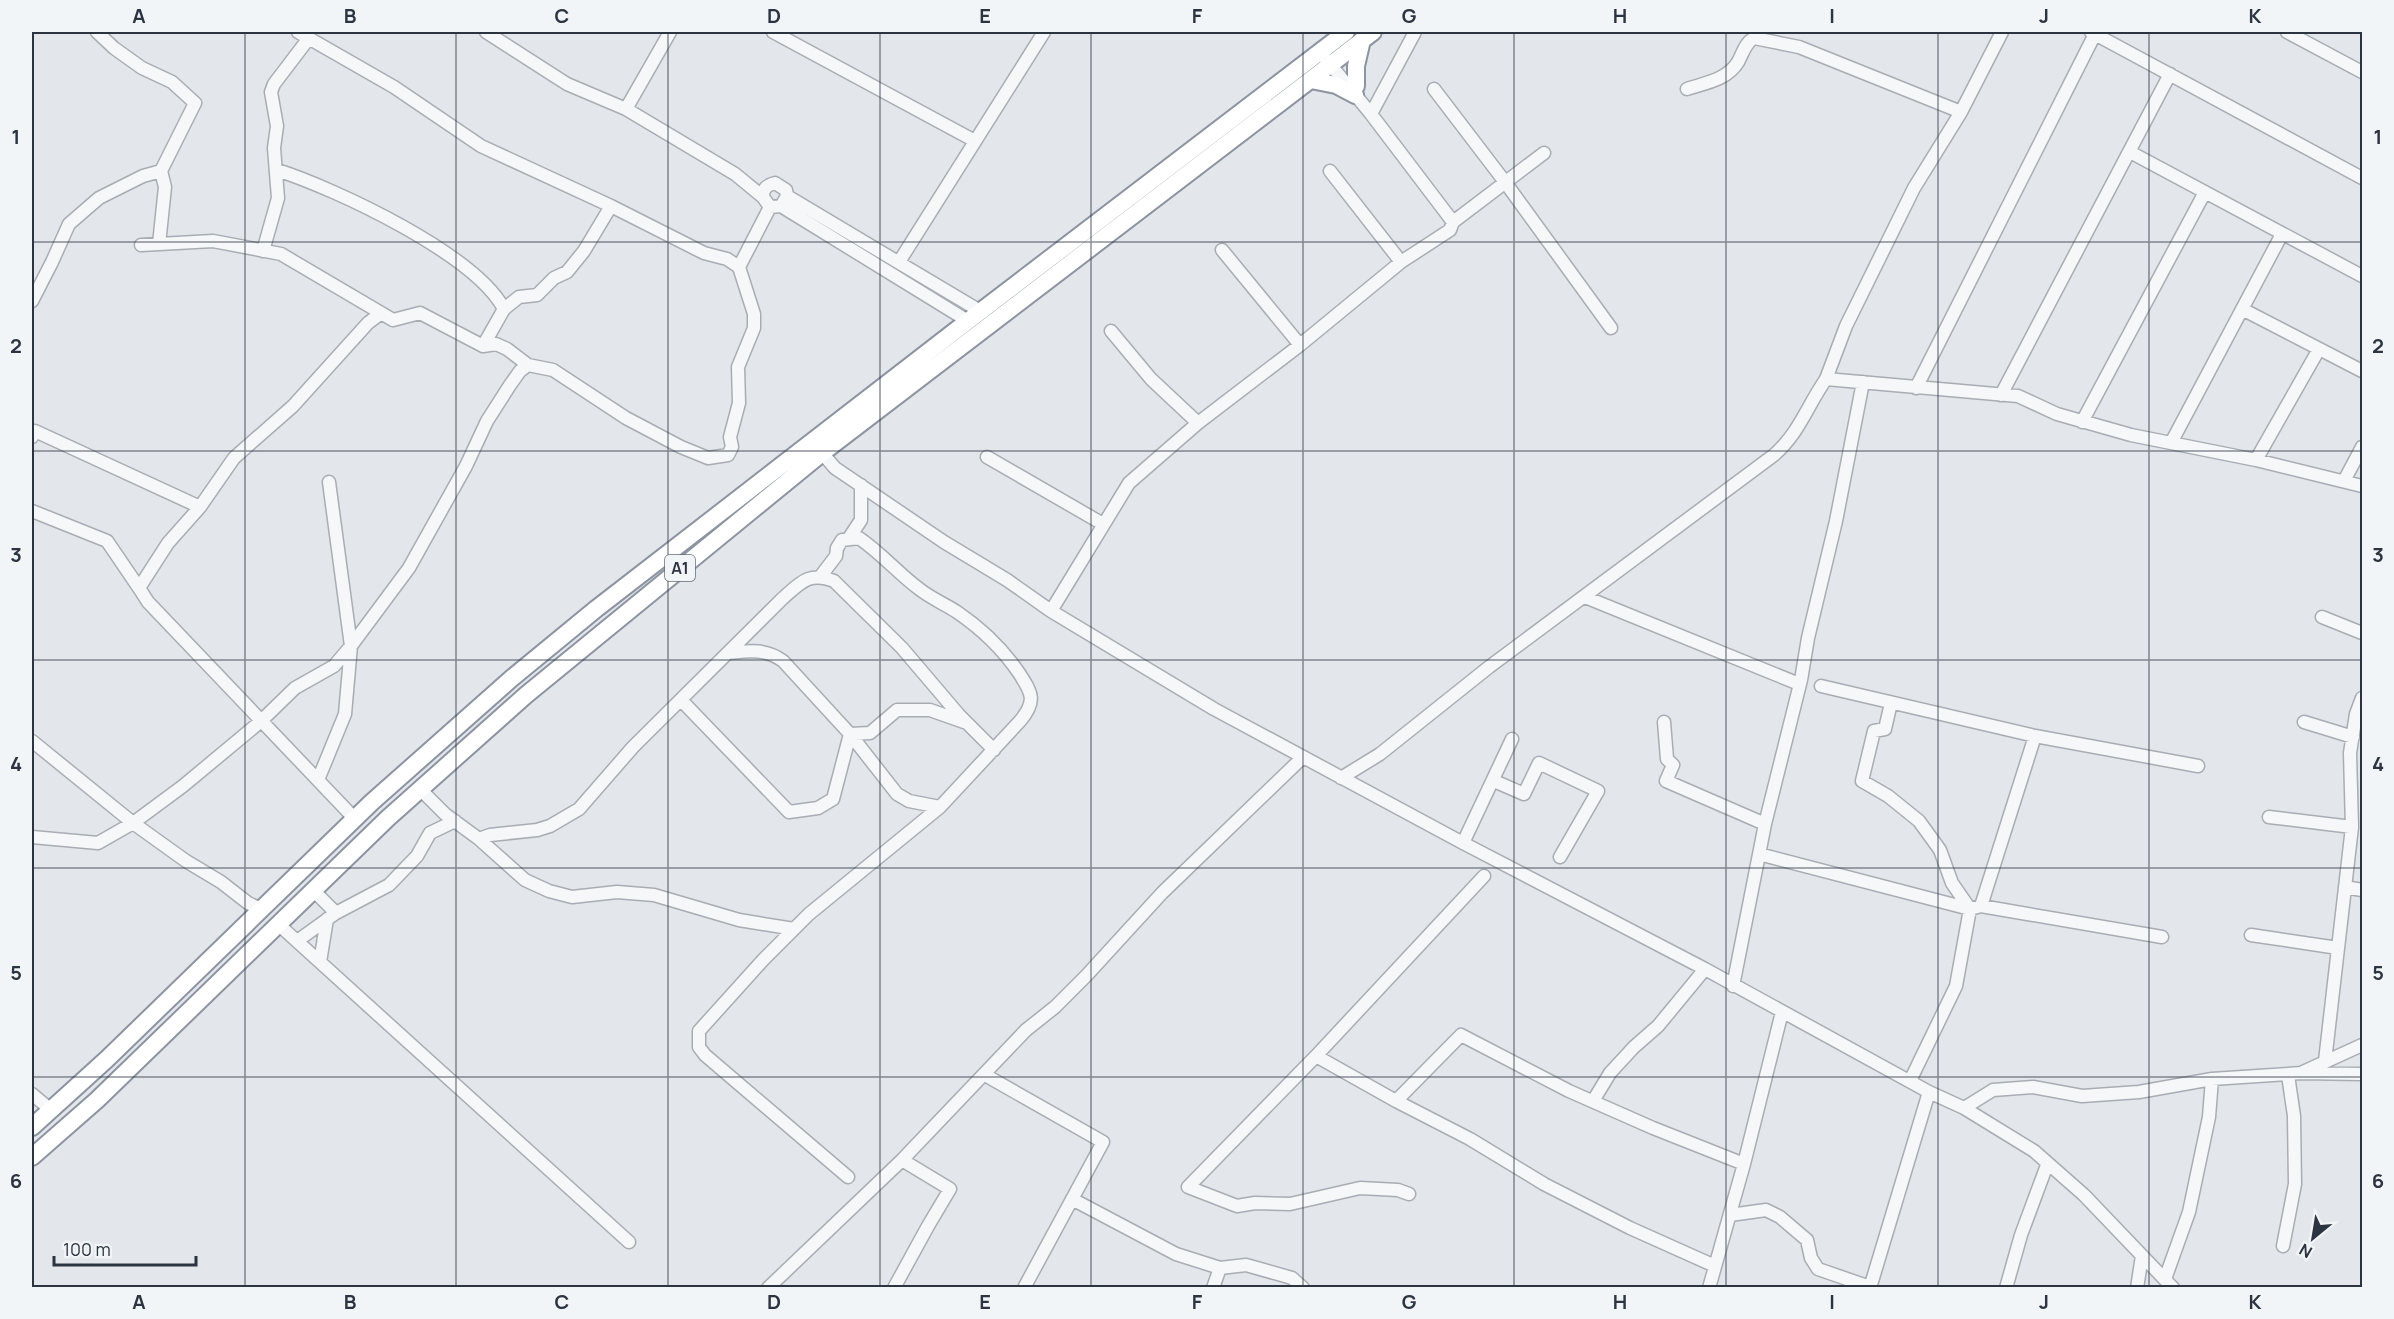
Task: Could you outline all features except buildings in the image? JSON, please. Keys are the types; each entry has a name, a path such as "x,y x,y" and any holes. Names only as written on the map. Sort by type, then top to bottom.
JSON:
{"highway":[{"name":"A1","path":"32,1156 97,1100 420,789 526,695 822,453 1311,80 1346,32"},
{"name":"A1","path":"32,1127 354,819 443,738 546,650 974,316 1329,56 1367,36"},
{"path":"1311,80 1356,90 1356,66 1367,36"},
{"path":"302,870 315,888"},
{"path":"80,1083 97,1100"}],"street":[{"path":"97,32 114,48 142,68 172,82 195,103 161,171 165,187 159,244"},
{"path":"141,245 213,241 281,254 393,320 420,313 483,346 496,344 507,349 528,365 553,370 626,418 690,451 708,458 728,455 732,447 730,437 739,403 738,367 754,328 754,314 739,267 727,259 704,254 611,206 482,146 393,87 298,32"},
{"path":"486,32 567,84 626,109 735,174 775,202 974,316"},
{"path":"626,109 670,32"},
{"path":"773,32 975,141"},
{"path":"899,262 1044,32"},
{"path":"1369,111 1415,32"},
{"path":"1341,778 1380,754 1489,667 1626,564 1744,480 1788,443 1826,379 1846,326 1914,188 1961,112 2002,32"},
{"path":"2290,32 2362,72"},
{"path":"1916,388 2093,33 2362,178"},
{"path":"263,251 278,198 274,148 277,126 271,92 274,84 309,38"},
{"path":"1687,88 1717,80 1727,74 1735,66 1748,41 1754,38 1799,47 1961,112"},
{"path":"1329,56 1453,222"},
{"path":"2001,395 2170,74"},
{"path":"1434,89 1611,328"},
{"path":"2130,152 2362,276"},
{"path":"1051,611 1129,483 1198,423 1300,345 1401,262 1450,230 1453,222 1544,153"},
{"path":"277,170 309,180 343,195 427,241 466,266 497,298 504,309"},
{"path":"32,301 69,224 99,198 143,176 161,171"},
{"path":"1330,171 1401,262"},
{"path":"735,174 769,185 782,185 786,190 775,202 739,267"},
{"path":"769,185 763,191 775,202 899,262 974,316"},
{"path":"2082,422 2205,192"},
{"path":"483,346 504,309 519,297 537,295 554,278 567,272 584,251 611,206"},
{"path":"2171,443 2282,234"},
{"path":"1222,250 1300,345"},
{"path":"2242,309 2362,371"},
{"path":"139,588 168,543 200,507 234,458 293,406 368,323 380,314"},
{"path":"1111,331 1151,379 1198,423"},
{"path":"2256,460 2319,349"},
{"path":"32,837 98,843 133,823 183,786 295,688 334,666 409,568 466,466 487,422 515,378 528,365"},
{"path":"1826,379 2018,396 2056,414 2082,422 2362,486"},
{"path":"1733,986 1765,824 1836,521 1863,382"},
{"path":"32,436 35,431 200,507"},
{"path":"2344,481 2362,447"},
{"path":"822,453 836,468 944,542 1007,580 1051,611 1214,709 1302,758 1705,969 1929,1092 1964,1108 2034,1151 2120,1230 2169,1283 2189,1212 2209,1117 2212,1079"},
{"path":"987,457 1103,524"},
{"path":"318,780 345,714 351,646 329,482"},
{"path":"849,538 861,520 861,485"},
{"path":"32,511 107,541 148,602 354,819"},
{"path":"820,576 836,556 837,548 842,540 859,538 869,544 920,590 981,629 1014,665 1027,686 1032,702 1029,711 940,807 816,908 699,1031 699,1047 705,1055 848,1177"},
{"path":"479,839 490,835 537,830 570,815 584,803 633,747 782,598 806,578 820,576 834,581 902,648 966,722 994,750"},
{"path":"1585,597 1799,684"},
{"path":"2322,617 2362,633"},
{"path":"728,653 759,651 772,653 783,661 850,734 897,794 909,801 940,807"},
{"path":"1821,687 2035,736 2198,766"},
{"path":"2325,1060 2352,827 2356,753 2353,737 2356,714 2362,699"},
{"path":"681,700 789,812 818,808 833,799 850,734"},
{"path":"1891,703 1885,729 1874,731 1862,781 1888,796 1919,821 1940,850 1952,883 1975,908"},
{"path":"850,734 870,733 897,710 930,710 966,722"},
{"path":"1664,722 1667,759 1673,765 1666,781 1765,824"},
{"path":"2304,723 2353,737"},
{"path":"1910,1081 1956,986 1975,908 2035,736"},
{"path":"1463,843 1512,739"},
{"path":"32,741 133,823 186,861 221,882 248,903 261,909"},
{"path":"768,1287 794,1265 902,1160 1026,1030 1055,1007 1086,976 1162,893 1302,758"},
{"path":"1494,781 1524,794 1539,763 1598,791 1560,857"},
{"path":"420,789 525,880 560,895 572,897 636,892 654,895 739,920 794,929"},
{"path":"2269,817 2352,827"},
{"path":"297,941 331,916 389,885 417,855 430,833 454,820"},
{"path":"1759,854 1975,908 2162,937"},
{"path":"1409,1194 1398,1190 1360,1188 1290,1204 1255,1203 1237,1206 1188,1187 1316,1056 1484,876"},
{"path":"2345,887 2362,890"},
{"path":"315,888 331,916 320,962"},
{"path":"278,924 629,1242"},
{"path":"2251,935 2338,948"},
{"path":"1593,1101 1610,1073 1658,1026 1705,969"},
{"path":"1709,1287 1744,1164 1782,1012"},
{"path":"1396,1101 1461,1035 1593,1101 1744,1164"},
{"path":"2302,1073 2325,1060 2362,1045"},
{"path":"1316,1056 1396,1101 1470,1138 1544,1184 1658,1242 1715,1266"},
{"path":"1964,1108 1993,1090 2033,1087 2082,1096 2139,1092 2212,1079 2302,1073 2362,1074"},
{"path":"985,1075 1103,1142 1024,1287"},
{"path":"2283,1246 2295,1184 2294,1116 2288,1075"},
{"path":"1730,1215 1766,1210 1780,1217 1807,1240 1811,1258 1818,1269 1870,1287 1929,1092"},
{"path":"32,1094 51,1110"},
{"path":"894,1287 950,1189 902,1160"},
{"path":"2006,1287 2021,1235 2048,1165"},
{"path":"1072,1199 1176,1254 1220,1269 1246,1265 1292,1278 1303,1287"},
{"path":"2137,1287 2142,1256"},
{"path":"1213,1287 1220,1269"}]}
